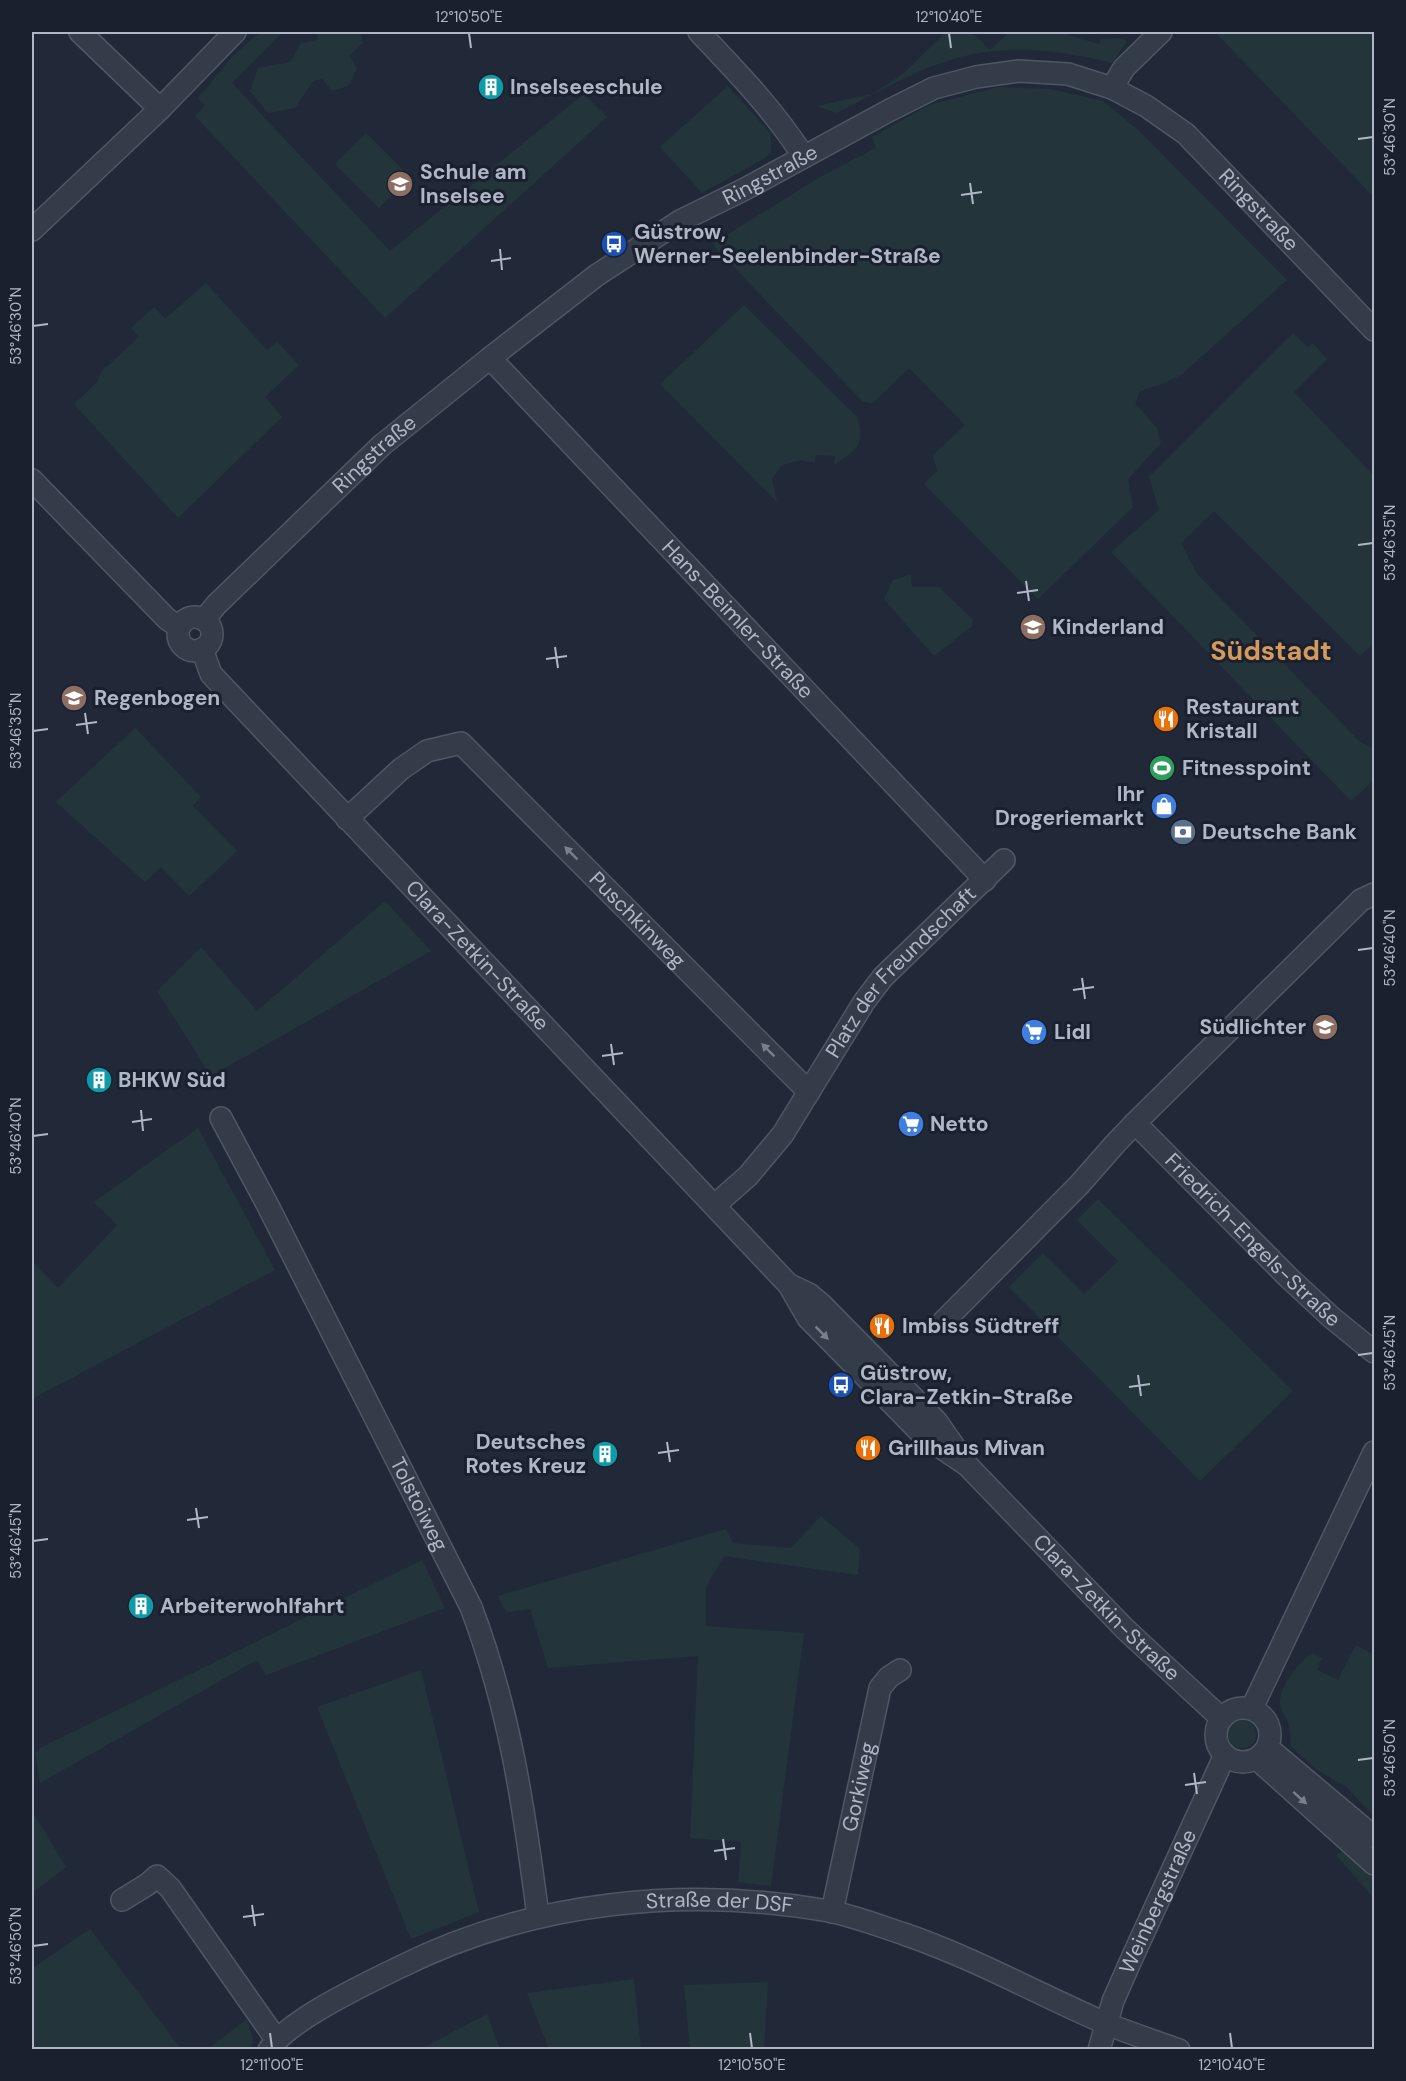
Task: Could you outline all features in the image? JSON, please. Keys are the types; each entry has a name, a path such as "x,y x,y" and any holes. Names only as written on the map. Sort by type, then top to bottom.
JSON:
{"street":[{"path":"80,32 160,109"},
{"path":"32,230 160,109 235,32"},
{"path":"699,32 761,96 783,124 804,157"},
{"path":"1112,88 1124,68 1161,32"},
{"name":"Ringstraße","path":"204,620 216,604 382,445 489,358 597,275 680,221 745,189 890,110 934,88 976,77 1019,71 1068,74 1112,88 1146,106 1186,134 1374,330"},
{"name":"Hans-Beimler-Straße","path":"489,358 984,880"},
{"path":"32,480 167,619 179,627"},
{"path":"191,618 204,620 210,627 211,638 206,646 192,651 184,647 178,638 179,627 191,618"},
{"name":"Clara-Zetkin-Straße","path":"202,649 211,674 677,1168 715,1205 789,1285 809,1294 822,1305 937,1422 967,1465 1125,1629 1221,1718"},
{"name":"Puschkinweg","path":"347,819 400,769 427,751 461,743 809,1092"},
{"name":"Platz der Freundschaft","path":"809,1092 864,1002 883,977 1004,860"},
{"path":"943,1322 1079,1185 1135,1123 1361,900 1374,894"},
{"path":"715,1205 748,1176 783,1134 809,1092"},
{"name":"Tolstoiweg","path":"221,1118 272,1213 471,1607 488,1652 508,1726 523,1804 538,1916"},
{"name":"Friedrich-Engels-Straße","path":"1135,1123 1288,1277 1331,1317 1374,1352"},
{"path":"1252,1708 1374,1452"},
{"name":"Gorkiweg","path":"832,1912 880,1688 889,1677 900,1670"},
{"path":"1240,1707 1252,1708 1264,1716 1271,1731 1262,1753 1247,1762 1238,1762 1225,1755 1218,1746 1216,1729 1221,1718 1232,1710 1240,1707"},
{"path":"1262,1753 1374,1837"},
{"path":"1262,1753 1374,1864"},
{"name":"Weinbergstraße","path":"1099,2049 1113,2001 1225,1755"},
{"path":"122,1900 157,1876 170,1888 273,2044"},
{"name":"Straße der DSF","path":"273,2044 309,2017 362,1986 424,1955 478,1934 538,1916 591,1907 694,1900 773,1904 832,1912 905,1934 969,1960 1107,2024 1179,2049"}],"shaded area":[{"path":"260,32 283,32 232,83 390,251 584,94 607,117 385,318 195,116 205,105 198,98 234,55"},
{"path":"318,32 360,32 363,43 349,56 357,69 348,86 332,91 322,79 313,81 295,108 268,113 250,91 258,68 290,62 301,43 317,40"},
{"path":"946,32 972,32 990,50 1010,32 1062,32 1099,44 1101,39 1122,38 1126,40 1126,43 1112,63 1034,50 985,52 936,65 836,113 816,106 873,94 904,73"},
{"path":"1215,32 1374,32 1374,197"},
{"path":"728,86 771,134 771,152 765,158 702,193 660,147"},
{"path":"998,87 1050,89 1103,101 1138,130 1287,280 1181,375 1140,391 1135,403 1157,428 1161,443 1128,479 1133,507 1038,599 924,484 937,471 933,455 965,425 909,368 873,403 863,402 712,244 822,176 876,148 872,137 929,105"},
{"path":"366,133 410,177 379,208 335,164"},
{"path":"206,283 267,350 277,342 299,365 265,397 282,417 178,518 74,404 97,382 102,371 139,337 131,328 154,307 165,319"},
{"path":"744,305 857,417 859,427 857,446 834,465 835,456 816,455 815,463 801,460 782,465 772,479 777,502 660,384"},
{"path":"1293,333 1308,347 1313,343 1327,359 1294,392 1374,476 1374,643 1360,656 1214,511 1181,543 1197,574 1358,740 1371,748 1374,744 1374,780 1351,801 1111,552 1159,510 1149,477"},
{"path":"911,574 912,587 939,587 973,620 972,626 934,656 884,599 893,580"},
{"path":"135,728 201,797 193,806 237,851 189,896 161,867 145,882 56,802"},
{"path":"385,901 431,951 211,1076 157,991 201,947 257,1011"},
{"path":"198,1128 275,1270 32,1399 32,1261 58,1288 117,1225 94,1202"},
{"path":"1098,1199 1293,1391 1200,1481 1009,1287 1043,1253 1084,1294 1118,1261 1077,1220"},
{"path":"821,1516 860,1549 858,1575 724,1556 706,1587 706,1626 804,1633 771,1886 738,1882 741,1842 690,1838 698,1656 548,1668 530,1609 506,1612 498,1596 726,1529 733,1543 791,1548"},
{"path":"422,1560 445,1608 266,1675 257,1660 40,1783 35,1753 40,1748"},
{"path":"1356,1645 1374,1655 1374,1816 1347,1787 1317,1770 1291,1746 1288,1722 1280,1705 1286,1683 1295,1669 1312,1653 1322,1658 1317,1670 1338,1680"},
{"path":"421,1670 479,1912 411,1939 317,1707"},
{"path":"1242,1720 1252,1724 1256,1734 1252,1744 1242,1748 1232,1744 1228,1734 1232,1724"},
{"path":"32,1811 66,1867 32,1893"},
{"path":"1349,1848 1374,1877 1374,1898 1336,1855"},
{"path":"90,1929 181,2049 32,2049 32,1969"},
{"path":"634,1979 641,2049 549,2049 527,1993"},
{"path":"768,1982 764,2049 690,2049 684,1985"},
{"path":"487,2014 500,2049 421,2049"},
{"path":"247,2019 253,2039 251,2049 208,2049"}],"place":[{"name":"Inselseeschule","path":"491,87"},
{"name":"Schule am Inselsee","path":"400,184"},
{"name":"Güstrow, Werner-Seelenbinder-Straße","path":"614,244"},
{"name":"Kinderland","path":"1033,627"},
{"name":"Regenbogen","path":"74,698"},
{"name":"Restaurant Kristall","path":"1166,719"},
{"name":"Fitnesspoint","path":"1162,768"},
{"name":"Ihr Drogeriemarkt","path":"1164,806"},
{"name":"Deutsche Bank","path":"1183,832"},
{"name":"Südlichter","path":"1325,1027"},
{"name":"Lidl","path":"1034,1032"},
{"name":"BHKW Süd","path":"99,1080"},
{"name":"Netto","path":"911,1124"},
{"name":"Imbiss Südtreff","path":"882,1326"},
{"name":"Güstrow, Clara-Zetkin-Straße","path":"841,1385"},
{"name":"Grillhaus Mivan","path":"868,1448"},
{"name":"Deutsches Rotes Kreuz","path":"605,1454"},
{"name":"Arbeiterwohlfahrt","path":"141,1606"}],"district":[{"name":"Südstadt","path":"1271,650"}]}
